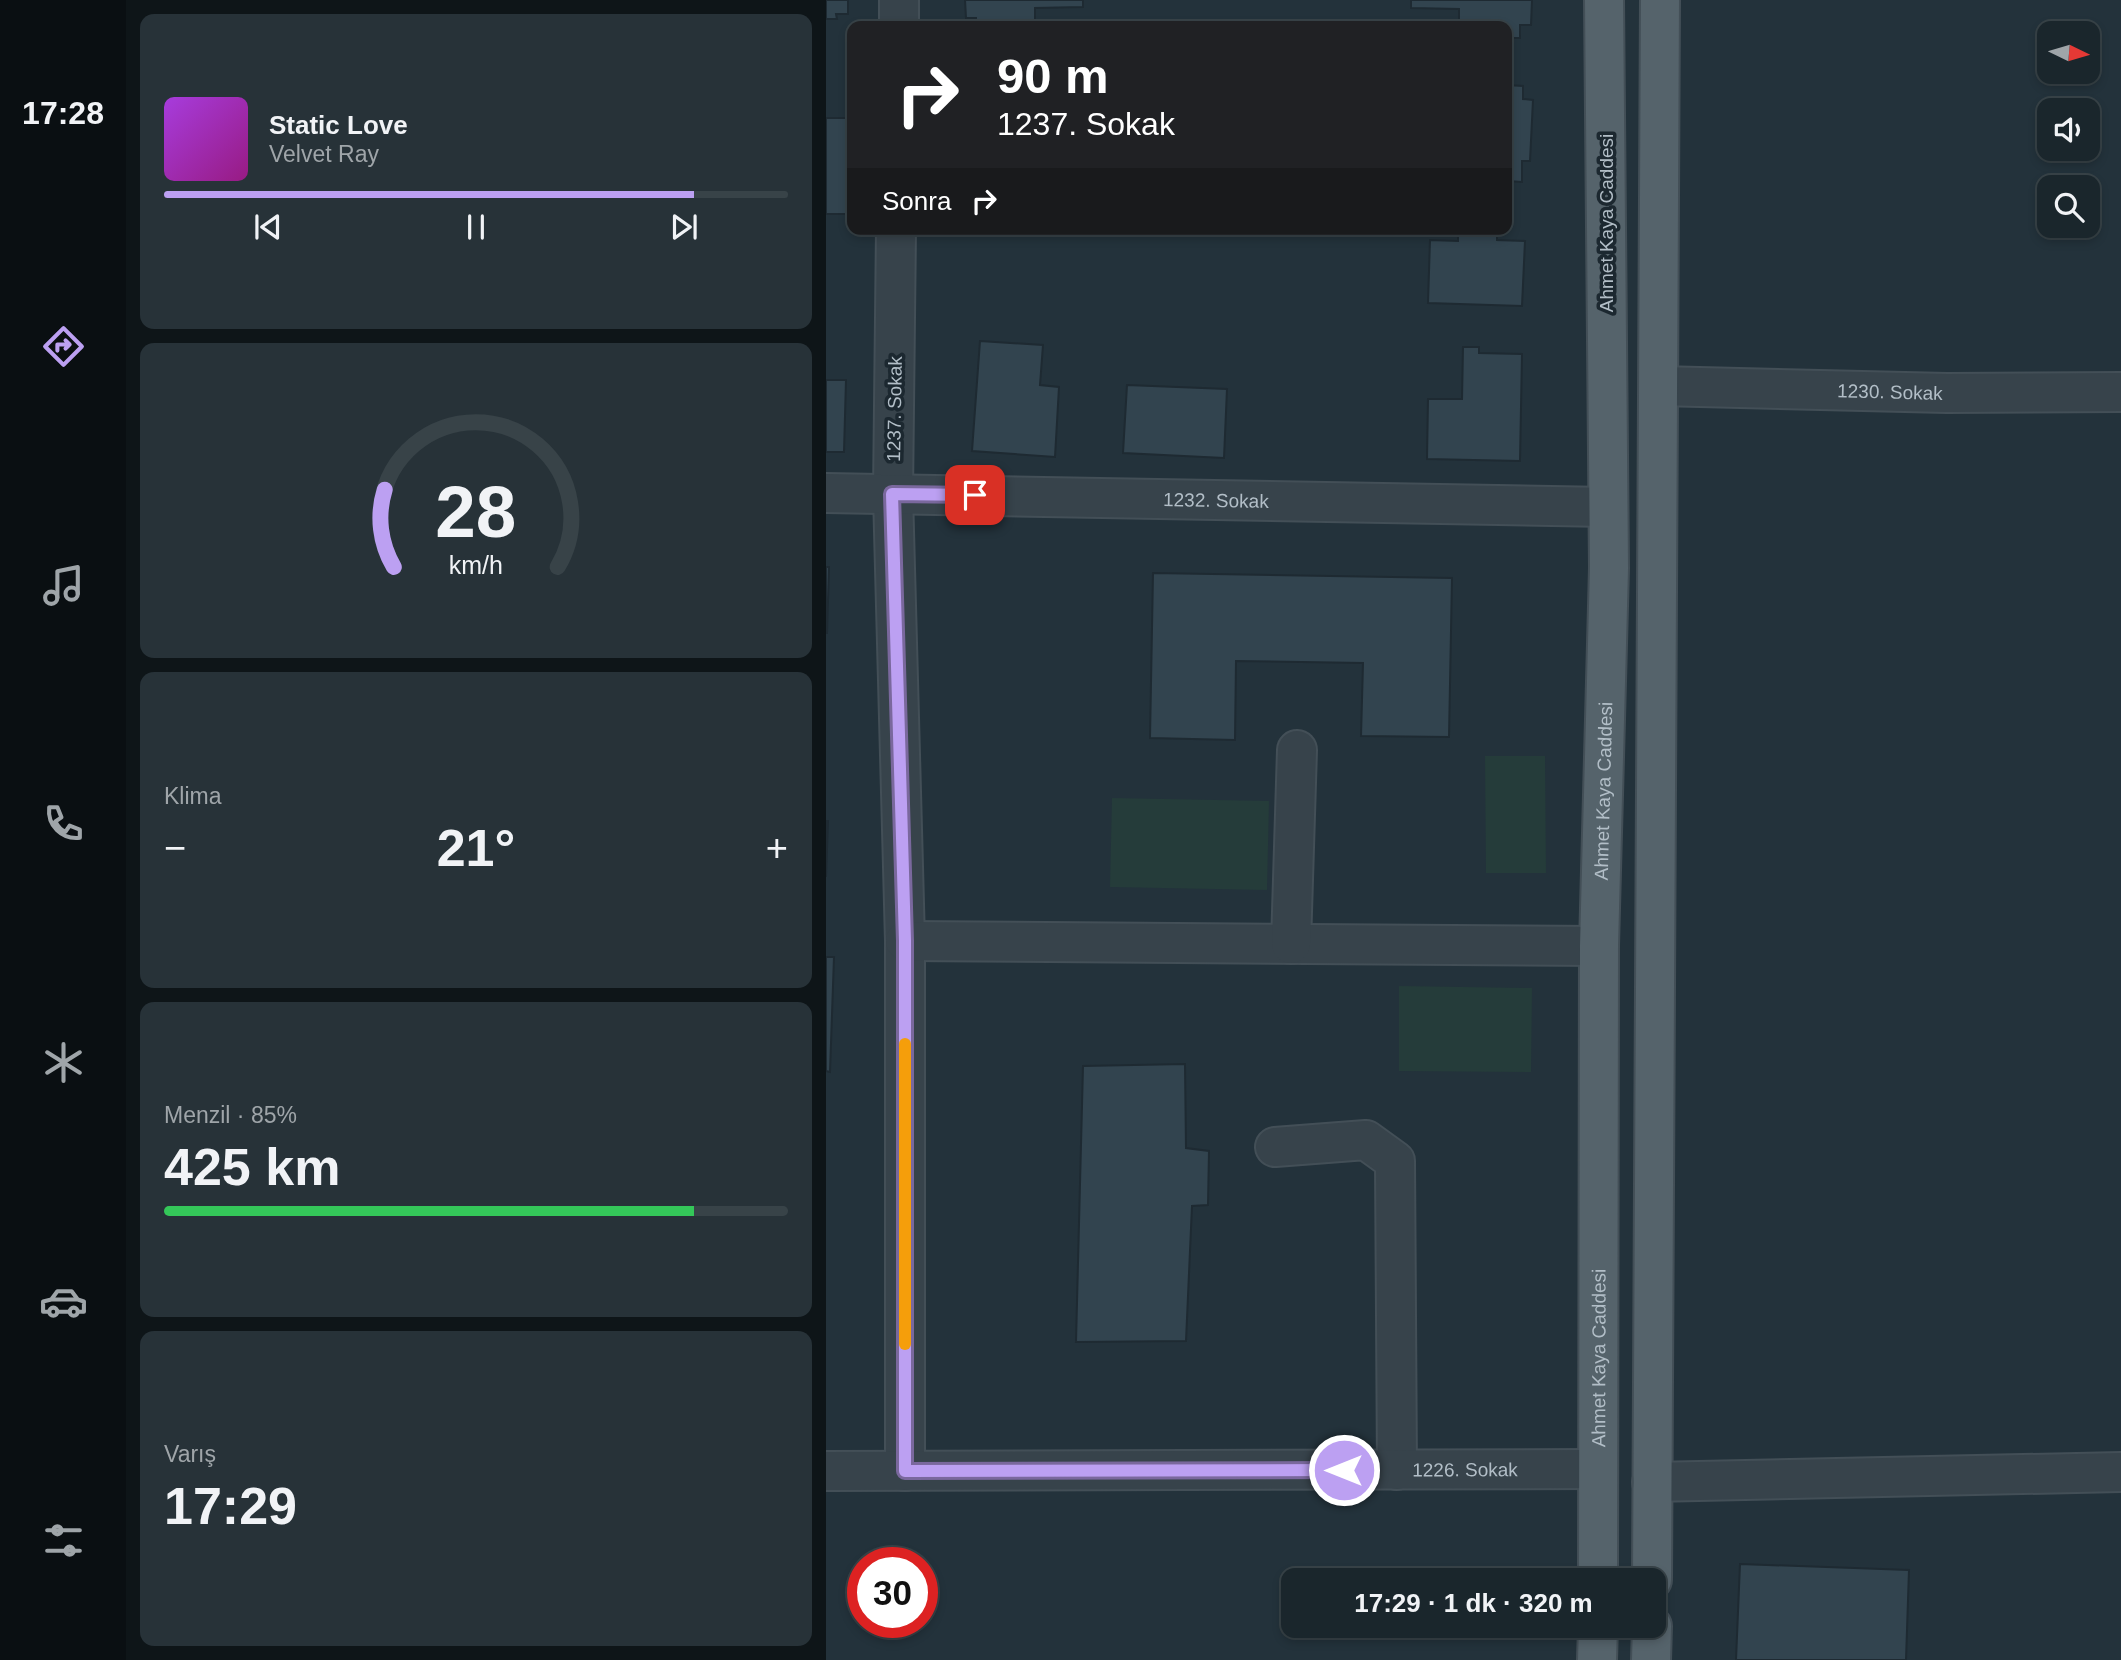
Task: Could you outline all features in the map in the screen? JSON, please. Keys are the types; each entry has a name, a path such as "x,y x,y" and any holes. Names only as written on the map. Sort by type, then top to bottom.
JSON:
{"main road":[{"name":"Ahmet Kaya Caddesi","path":"1598,1568 1599,946 1608,507 1604,0"},
{"path":"1652,1568 1660,0"},
{"path":"1597,1660 1598,1638"},
{"path":"1651,1638 1651,1660"}],"street":[{"path":"899,0 899,21"},
{"name":"1237. Sokak","path":"896,235 892,494 905,941 905,1471"},
{"name":"1230. Sokak","path":"1659,386 1947,393 2121,392"},
{"name":"1232. Sokak","path":"826,494 1608,507"},
{"path":"1291,944 1297,750"},
{"path":"905,941 1599,946"},
{"path":"1275,1147 1366,1140 1395,1161 1397,1470"},
{"name":"1226. Sokak","path":"826,1471 1598,1469"},
{"path":"1652,1482 2121,1472"}],"green space":[{"path":"1485,756 1545,756 1546,873 1486,873"},
{"path":"1112,798 1269,801 1267,890 1110,887"},
{"path":"1399,986 1532,988 1531,1072 1399,1071"}],"building":[{"path":"826,0 848,0 848,14 836,14 837,19 826,19"},
{"path":"965,0 1083,0 1083,7 1035,8 1035,21 976,21 976,18 966,18"},
{"path":"1411,0 1532,0 1531,25 1520,25 1520,38 1512,38 1512,21 1459,21 1459,9 1411,8"},
{"path":"1512,85 1523,86 1523,99 1533,100 1530,161 1522,161 1522,182 1512,181"},
{"path":"826,118 847,118 847,214 826,214"},
{"path":"1458,235 1497,235 1497,240 1525,241 1522,306 1428,303 1430,240 1458,241"},
{"path":"980,341 1043,345 1040,385 1059,387 1055,457 972,451"},
{"path":"1463,347 1479,347 1479,353 1522,354 1520,461 1427,459 1428,399 1462,399"},
{"path":"826,380 846,380 844,452 826,452"},
{"path":"1127,385 1227,389 1224,458 1123,453"},
{"path":"826,567 829,567 827,633 826,633"},
{"path":"1153,573 1452,578 1449,737 1361,736 1363,663 1236,661 1235,740 1150,738"},
{"path":"826,821 828,821 826,877"},
{"path":"826,957 834,957 830,1072 826,1071"},
{"path":"1185,1064 1186,1148 1209,1151 1208,1205 1192,1206 1186,1341 1076,1342 1083,1066"},
{"path":"1740,1564 1909,1570 1906,1660 1736,1660"}],"slow traffic":[{"path":"905,1044 905,1344"}],"route":[{"path":"975,495 892,494 905,941 905,1471 1344,1470"}]}
